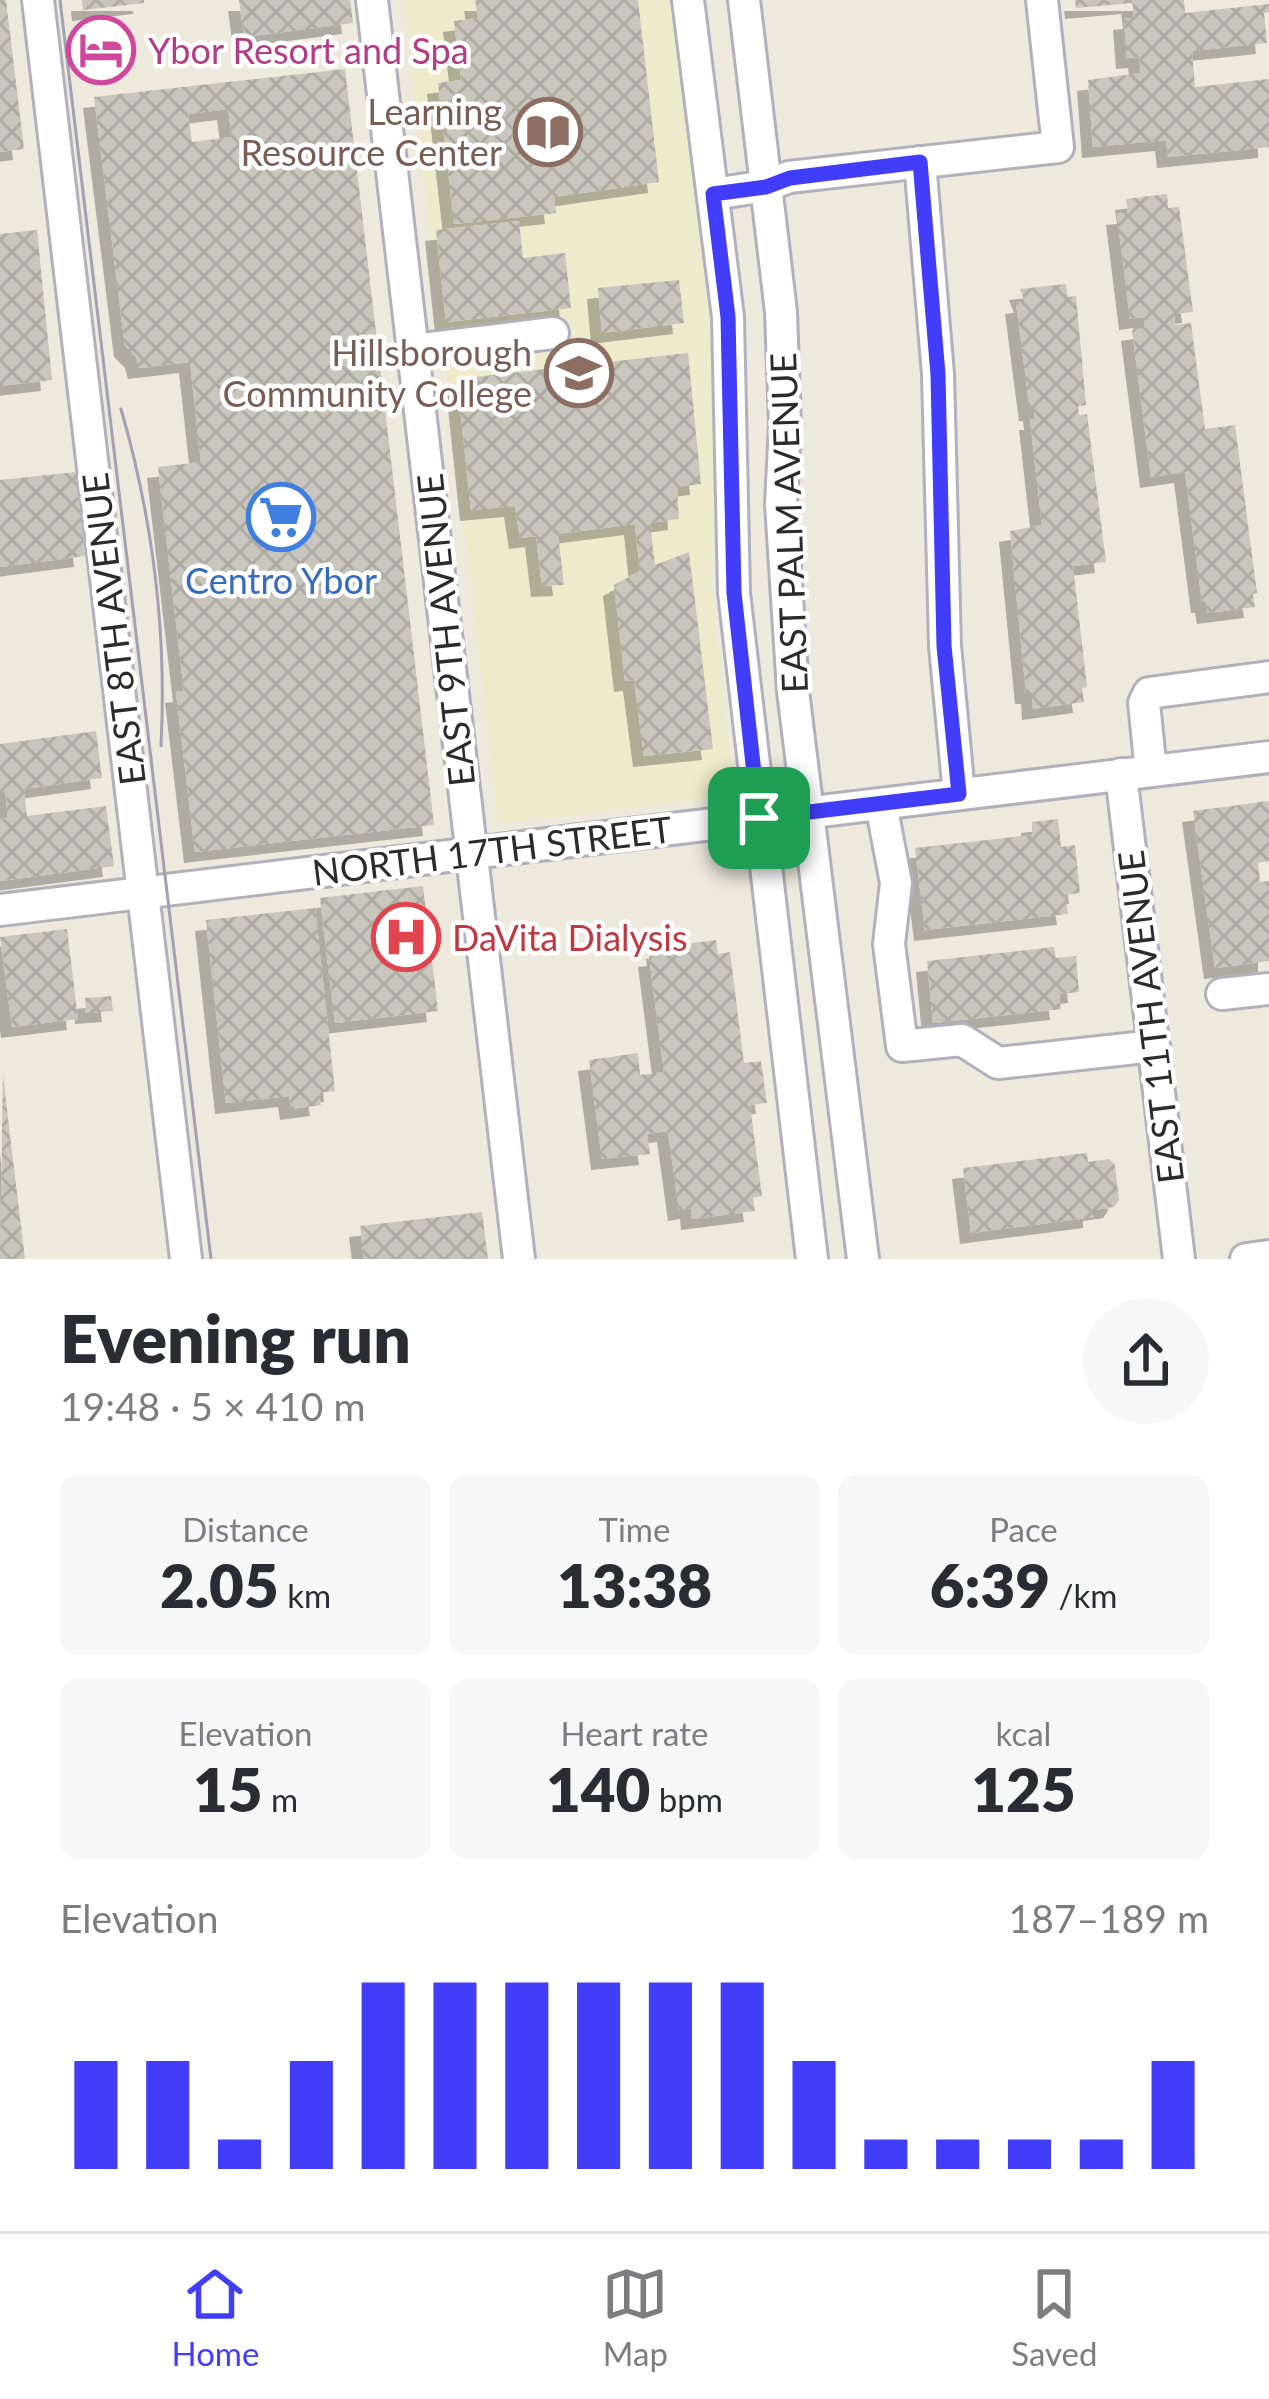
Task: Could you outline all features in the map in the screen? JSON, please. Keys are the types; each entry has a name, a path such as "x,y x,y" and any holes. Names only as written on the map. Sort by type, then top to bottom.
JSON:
{"street":[{"name":"EAST 8TH AVENUE","path":"38,0 186,1259"},
{"name":"EAST 9TH AVENUE","path":"372,0 519,1259"},
{"name":"EAST PALM AVENUE","path":"688,0 728,317 734,593 812,1259"},
{"name":"EAST PALM AVENUE","path":"744,0 781,311 784,591 805,813 863,1259"},
{"path":"713,194 766,187 790,178 1058,146 1042,0"},
{"path":"920,162 938,374 944,646 959,794"},
{"path":"414,350 553,333"},
{"name":"EAST 11TH AVENUE","path":"1179,1259 1154,1046 1136,773 1144,703 1149,693 1269,677"},
{"name":"NORTH 17TH STREET","path":"0,910 1269,757"},
{"path":"881,803 896,884 889,944 902,1046 962,1040 998,1063 1154,1046"},
{"path":"1222,994 1269,989"},
{"path":"1246,1259 1269,1256"}],"shaded area":[{"name":"Hillsborough Community College","path":"403,0 674,0 711,316 712,583 734,795 498,824"}],"building":[{"path":"0,0 6,0 24,149 0,152"},
{"path":"82,0 144,0 144,3 83,10"},
{"path":"239,0 350,0 353,23 244,37"},
{"name":"Learning Resource Center","path":"475,0 638,0 659,182 554,197 556,213 454,224 438,83 461,80 454,21 478,18"},
{"path":"1075,0 1132,0 1132,3 1076,8"},
{"path":"1132,0 1184,0 1185,13 1269,4 1269,12 1264,13 1267,43 1192,51 1195,87 1269,79 1269,147 1168,157 1166,140 1093,147 1088,80 1141,73 1139,57 1127,58 1124,19 1134,18"},
{"name":"Centro Ybor","path":"345,69 434,825 195,852 176,692 184,691 158,467 201,462 190,362 139,368 125,346 94,97","holes":["228,109 232,137 192,142 188,114"]},
{"path":"1167,194 1168,208 1179,207 1193,312 1174,314 1175,325 1191,323 1205,429 1235,425 1255,607 1208,613 1202,602 1185,472 1151,477 1132,330 1145,328 1144,317 1130,319 1117,214 1128,213 1126,199"},
{"path":"519,221 523,258 565,253 571,308 446,322 436,230"},
{"path":"37,230 52,380 0,386 0,234"},
{"path":"679,280 684,323 602,333 598,288"},
{"path":"1066,284 1068,297 1076,296 1086,405 1078,406 1079,415 1087,414 1106,562 1073,566 1087,687 1082,688 1084,702 1033,709 1032,693 1026,693 1010,531 1042,525 1030,419 1035,419 1034,410 1030,410 1016,303 1025,302 1020,289"},
{"path":"688,353 701,484 677,487 679,519 650,523 655,565 689,552 713,749 644,756 634,680 625,681 614,585 640,571 635,524 558,534 564,585 542,586 536,536 520,538 515,506 471,510 457,379"},
{"path":"76,472 85,556 0,567 0,480"},
{"path":"96,731 102,778 24,789 27,816 106,806 114,866 0,881 0,819 8,818 5,791 0,792 0,744"},
{"path":"1269,801 1269,861 1258,863 1260,882 1269,881 1269,961 1215,968 1193,811"},
{"path":"1058,819 1061,847 1075,845 1080,893 1065,895 1068,914 925,930 915,848 1032,835 1032,822"},
{"path":"423,886 438,1011 335,1023 320,898"},
{"path":"315,908 335,1091 319,1093 321,1105 291,1109 289,1096 226,1103 206,920"},
{"path":"67,929 78,1019 12,1027 0,937"},
{"path":"716,940 718,954 730,952 744,1063 761,1061 767,1103 750,1105 762,1196 753,1198 755,1211 692,1219 691,1208 679,1210 668,1131 647,1134 650,1154 602,1159 589,1060 638,1053 640,1075 664,1072 649,956 658,955 657,948"},
{"path":"1054,947 1056,958 1076,956 1079,992 1059,994 1061,1009 933,1023 927,961"},
{"path":"111,996 113,1011 86,1013 85,998"},
{"path":"3,1075 10,1135 25,1259 0,1259"},
{"path":"1087,1153 1088,1162 1109,1159 1115,1165 1119,1200 1114,1207 1094,1210 1094,1217 971,1233 963,1168"},
{"path":"482,1212 488,1259 364,1259 360,1226"}],"tram line":[{"path":"60,0 211,1259"},
{"path":"121,409 142,492 155,576 162,660 161,746"}],"place":[{"name":"Ybor Resort and Spa","path":"101,50"},
{"name":"Learning Resource Center","path":"548,132"},
{"name":"Hillsborough Community College","path":"579,373"},
{"name":"Centro Ybor","path":"281,517"},
{"name":"DaVita Dialysis","path":"406,937"}],"route":[{"path":"920,162 938,374 944,646 959,794 759,818 734,593 728,317 713,194 766,187 790,178 920,162"}]}
